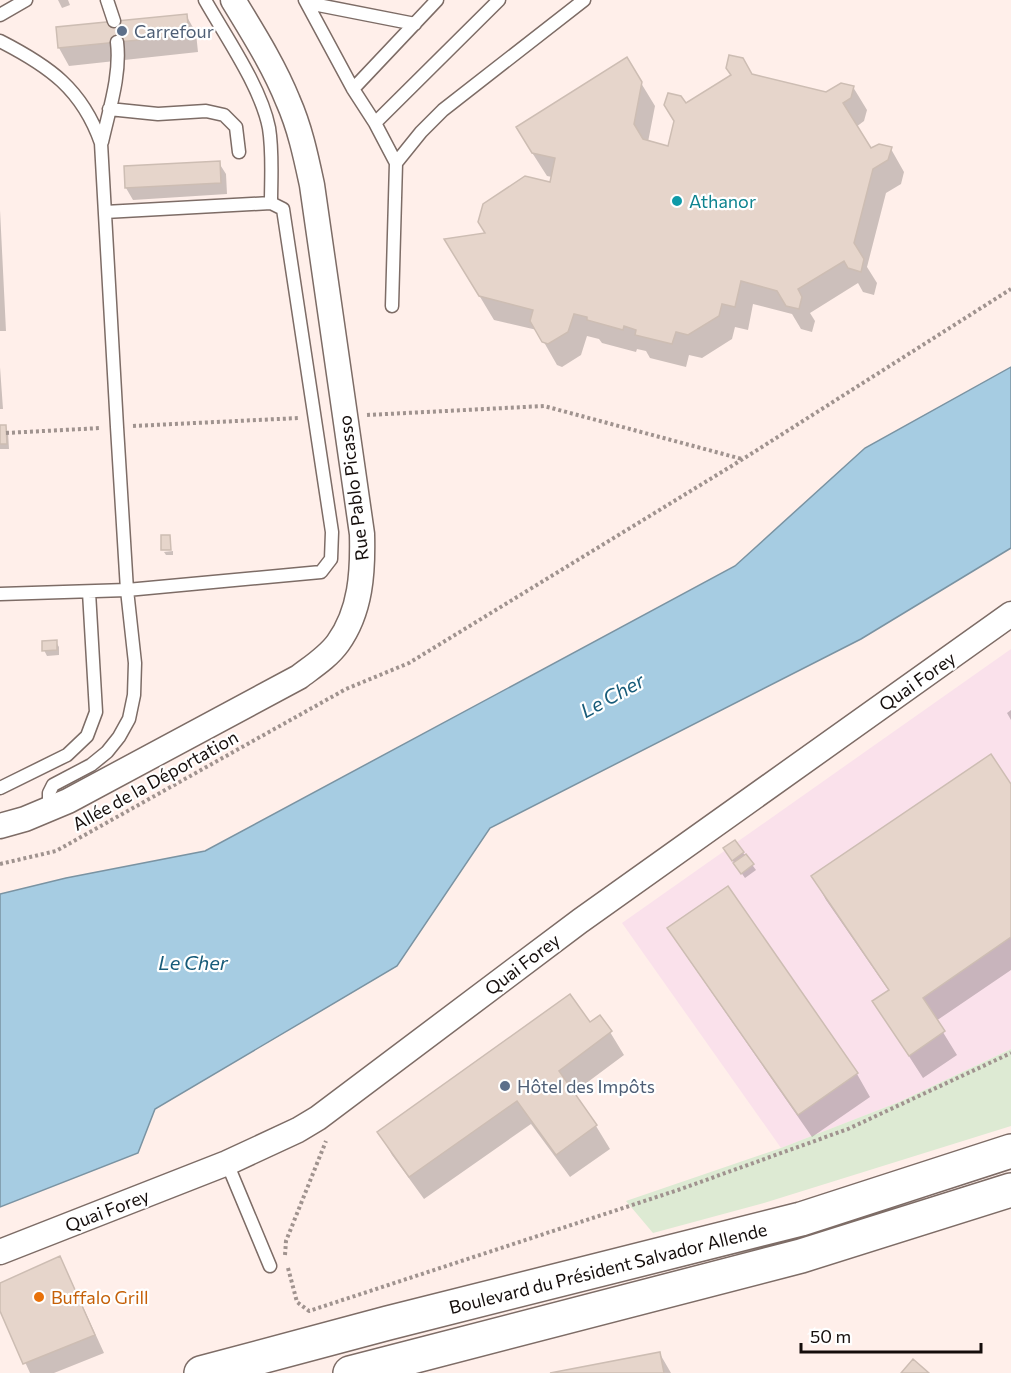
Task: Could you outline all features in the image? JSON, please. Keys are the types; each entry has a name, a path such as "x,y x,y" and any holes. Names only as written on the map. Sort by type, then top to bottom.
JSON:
{"main road":[{"name":"Boulevard du Président Salvador Allende","path":"201,1373 801,1219 1011,1150"},
{"name":"Boulevard du Président Salvador Allende","path":"350,1373 801,1256 1005,1192"}],"street":[{"name":"Rue Pablo Picasso","path":"215,0 251,29"},
{"name":"Rue Pablo Picasso","path":"0,826 25,819 68,801 299,677 338,643 350,621 358,595 363,566 362,534 312,185 302,140 288,101 251,29 233,0"},
{"name":"Quai Forey","path":"0,1252 227,1163 298,1130 318,1118 579,921 1011,614"}],"lane":[{"path":"0,15 26,0"},
{"path":"107,0 114,21"},
{"path":"205,0 258,95 269,128 272,164 271,202"},
{"path":"353,89 436,0"},
{"path":"375,123 499,0"},
{"path":"396,164 421,132 443,110 584,0"},
{"path":"307,2 415,24"},
{"path":"307,2 396,164 392,306"},
{"path":"0,40 52,71 73,92 94,121 101,143 127,590 135,663 134,695 129,718 107,752 91,765 53,785 49,793 49,809"},
{"path":"101,143 119,55 117,42"},
{"path":"109,109 158,114 206,111 224,115 236,127 239,152"},
{"path":"0,594 127,590 321,572 331,559 332,532 283,209 271,202 105,212"},
{"path":"0,788 67,755 87,736 96,712 89,592"},
{"path":"227,1163 270,1266"}],"path":[{"name":"Allée de la Déportation","path":"0,864 56,851 346,689 409,663 743,459 1011,289"},
{"path":"345,416 544,406 743,459"},
{"path":"6,433 313,417"},
{"path":"318,1118 327,1137 286,1241 285,1254 297,1302 309,1311 678,1190 848,1129 1011,1053"}],"shaded area":[{"path":"1011,649 1011,1049 899,1102 781,1148 622,923"}],"green space":[{"path":"1011,1049 1011,1126 764,1203 653,1233 626,1201 781,1148 899,1102"}],"water":[{"name":"Le Cher","path":"1011,367 1011,548 861,639 490,828 397,966 155,1109 138,1153 0,1207 0,894 66,878 205,851 735,566 865,448"}],"building":[{"name":"Carrefour","path":"187,14 189,35 58,48 56,27"},
{"name":"Athanor","path":"729,55 743,58 752,74 826,92 841,83 854,86 851,98 843,103 871,148 879,144 892,147 888,160 873,169 854,243 864,259 861,272 848,268 844,261 798,289 802,297 799,309 786,306 777,291 741,281 735,307 722,304 719,316 688,335 676,332 672,344 635,335 636,330 624,326 623,330 574,314 568,332 548,344 542,342 530,321 533,310 479,296 444,239 485,233 478,222 483,204 525,176 550,182 555,158 532,153 516,127 627,57 642,82 634,124 643,139 668,146 674,121 664,105 668,93 681,96 686,103 731,75 726,68"},
{"path":"220,161 221,183 125,188 124,166"},
{"path":"0,425 6,425 7,444 0,444"},
{"path":"161,535 170,535 171,550 161,550"},
{"path":"57,640 57,650 42,651 42,641"},
{"path":"991,754 1011,784 1011,937 923,998 945,1031 909,1056 872,1001 889,990 811,876"},
{"path":"735,840 744,852 732,861 723,848"},
{"path":"746,854 754,864 741,874 733,863"},
{"path":"728,886 858,1073 798,1115 667,928"},
{"name":"Hôtel des Impôts","path":"570,994 590,1022 600,1015 612,1031 559,1071 597,1125 556,1155 517,1101 409,1177 377,1132"},
{"name":"Buffalo Grill","path":"60,1256 95,1335 23,1364 0,1311 0,1283"},
{"path":"660,1352 664,1373 550,1373"},
{"path":"913,1359 929,1373 901,1373"}],"place":[{"name":"Carrefour","path":"122,31"},
{"name":"Athanor","path":"677,201"},
{"name":"Hôtel des Impôts","path":"505,1086"},
{"name":"Buffalo Grill","path":"39,1297"}]}
